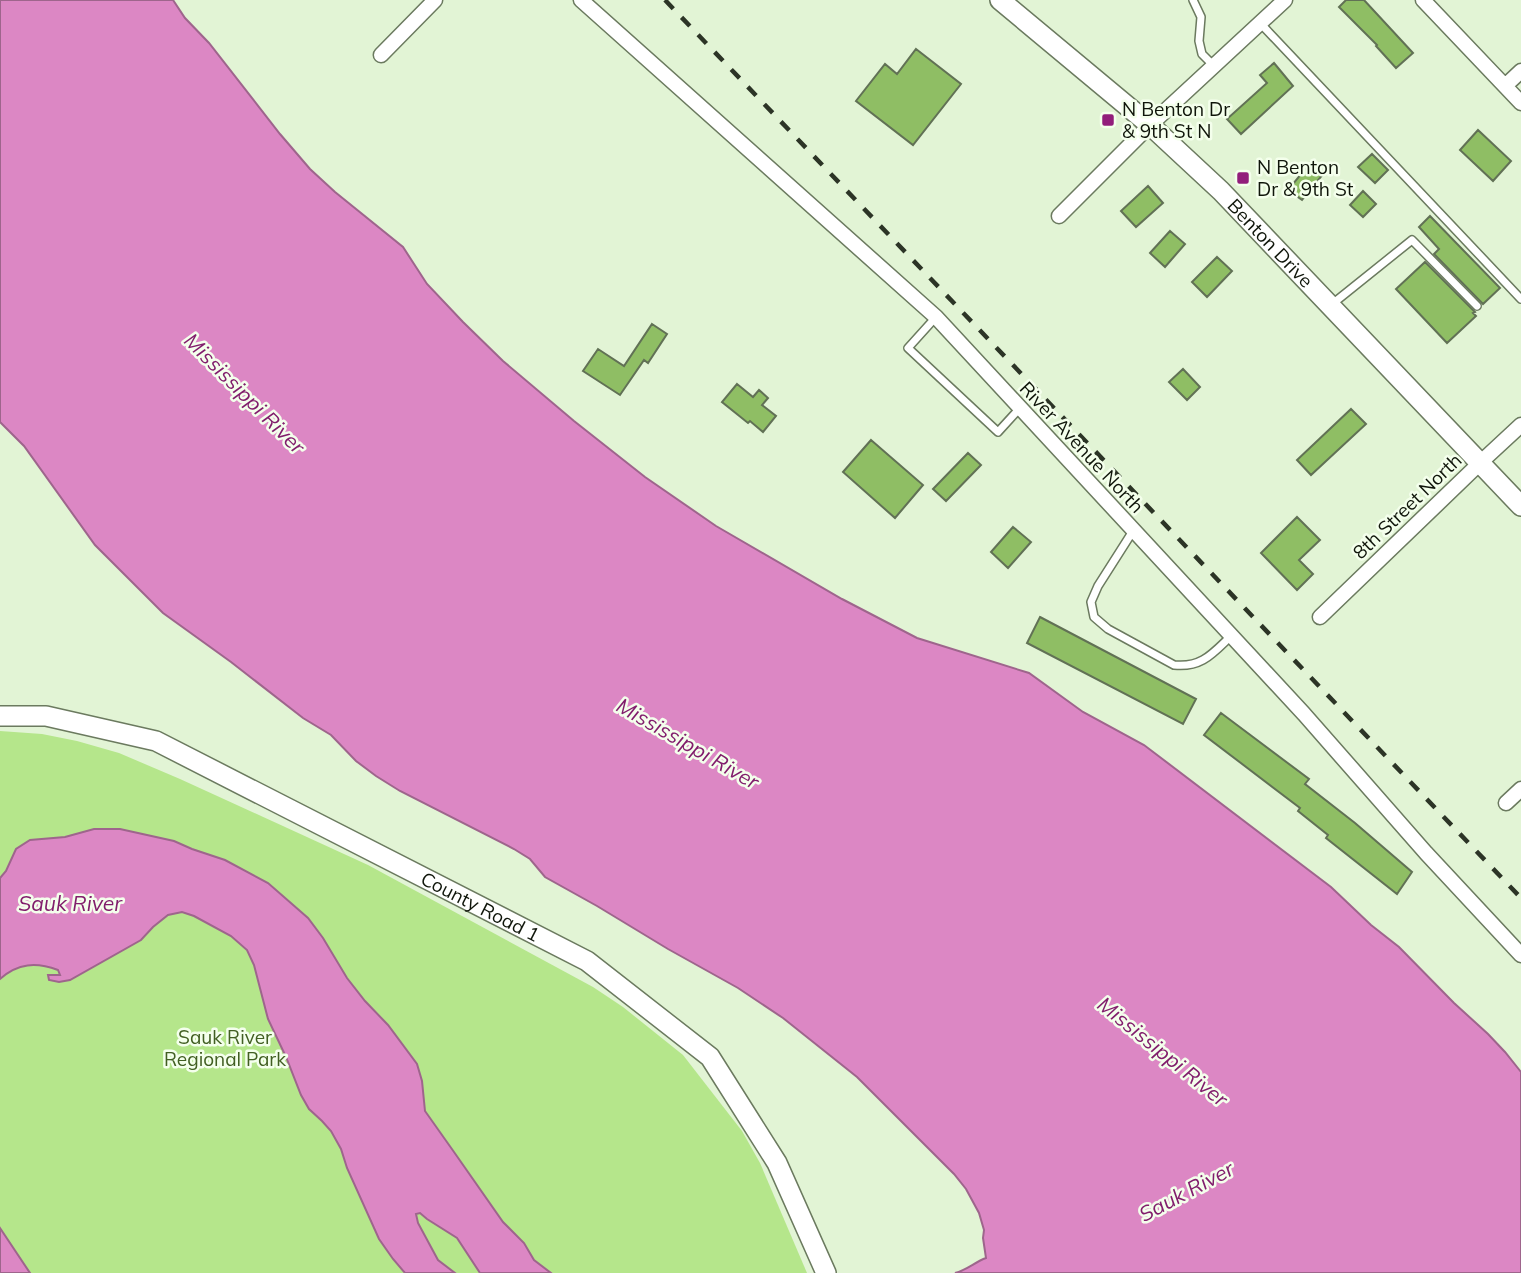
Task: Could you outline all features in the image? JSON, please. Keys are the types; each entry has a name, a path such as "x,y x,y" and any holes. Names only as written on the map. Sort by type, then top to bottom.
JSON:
{"street":[{"path":"382,55 435,0"},
{"name":"River Avenue North","path":"580,0 936,317 1304,714 1426,853 1521,954"},
{"name":"Benton Drive","path":"1000,0 1150,125 1221,191 1521,506"},
{"path":"1059,216 1150,125 1285,0"},
{"path":"1423,0 1521,103"},
{"path":"1505,86 1521,71"},
{"name":"8th Street North","path":"1321,617 1480,461 1521,425"},
{"name":"County Road 1","path":"0,716 46,716 156,741 587,961 710,1057 777,1163 824,1269"},
{"path":"1506,803 1521,789"}],"lane":[{"path":"1194,0 1202,17 1199,41 1202,54 1214,66"},
{"path":"1261,24 1521,299"},
{"path":"1331,306 1412,240 1477,306"},
{"path":"936,317 908,348 998,432 1020,408"},
{"path":"1134,530 1098,586 1091,602 1094,617 1108,629 1174,665 1186,666 1206,659 1231,636"}],"green space":[{"name":"Sauk River Regional Park","path":"0,731 42,734 77,741 119,753 180,779 368,865 593,987 623,1007 683,1055 742,1131 760,1163 807,1273 0,1273"}],"water":[{"name":"Mississippi River","path":"0,0 173,0 310,169 403,247 427,284 503,361 645,477 716,526 842,599 917,638 1029,673 1083,712 1144,745 1331,887 1399,947 1488,1034 1521,1072 1521,1273 955,1273 986,1258 984,1230 979,1213 954,1174 857,1077 783,1018 738,988 545,877 530,859 514,849 376,776 356,761 331,735 303,718 163,613 95,545 24,446 0,422"},
{"name":"Sauk River","path":"94,829 120,829 174,841 225,860 268,883 308,918 347,978 388,1025 417,1064 425,1111 503,1222 524,1243 534,1260 551,1273 480,1273 457,1238 420,1213 416,1214 418,1223 438,1260 455,1273 405,1273 379,1239 331,1131 309,1109 301,1095 268,1019 254,965 247,950 231,936 194,916 182,912 168,915 141,940 70,980 49,980 48,975 60,975 58,970 35,965 20,967 0,979 0,878 16,849 30,840 65,837"},
{"path":"0,1228 30,1273 0,1273"}],"building":[{"path":"1346,0 1364,0 1413,53 1396,68 1339,7"},
{"path":"916,49 961,84 913,145 856,101 885,64 897,74"},
{"path":"1274,63 1293,86 1241,134 1227,119 1267,83 1260,75"},
{"path":"1478,130 1511,161 1493,181 1460,150"},
{"path":"1372,154 1388,170 1375,183 1358,167"},
{"path":"1310,163 1324,173 1302,200 1288,190"},
{"path":"1148,186 1163,203 1136,227 1121,211"},
{"path":"1363,191 1376,204 1363,217 1350,205"},
{"path":"1430,216 1500,288 1483,304 1434,254 1439,249 1419,227"},
{"path":"1170,231 1185,244 1165,267 1150,253"},
{"path":"1217,257 1232,271 1207,297 1192,282"},
{"path":"1425,262 1475,312 1473,313 1476,316 1447,343 1396,289"},
{"path":"652,324 667,334 648,363 644,360 620,395 583,371 598,349 624,366"},
{"path":"1183,369 1200,387 1187,400 1169,382"},
{"path":"737,384 753,397 759,390 768,398 762,405 776,416 763,432 722,402"},
{"path":"1351,409 1366,424 1311,475 1297,460"},
{"path":"871,440 923,485 895,518 843,472"},
{"path":"968,453 981,465 946,501 933,489"},
{"path":"1297,517 1320,540 1299,560 1313,574 1297,590 1261,553"},
{"path":"1013,527 1031,542 1008,568 991,552"},
{"path":"1040,617 1196,699 1183,724 1027,643"},
{"path":"1221,713 1309,779 1305,784 1412,872 1397,894 1326,838 1328,835 1298,811 1300,808 1204,735"}],"railway":[{"path":"665,0 1521,898"}],"place":[{"name":"N Benton Dr & 9th St N","path":"1108,120"},
{"name":"N Benton Dr & 9th St","path":"1243,178"}]}
